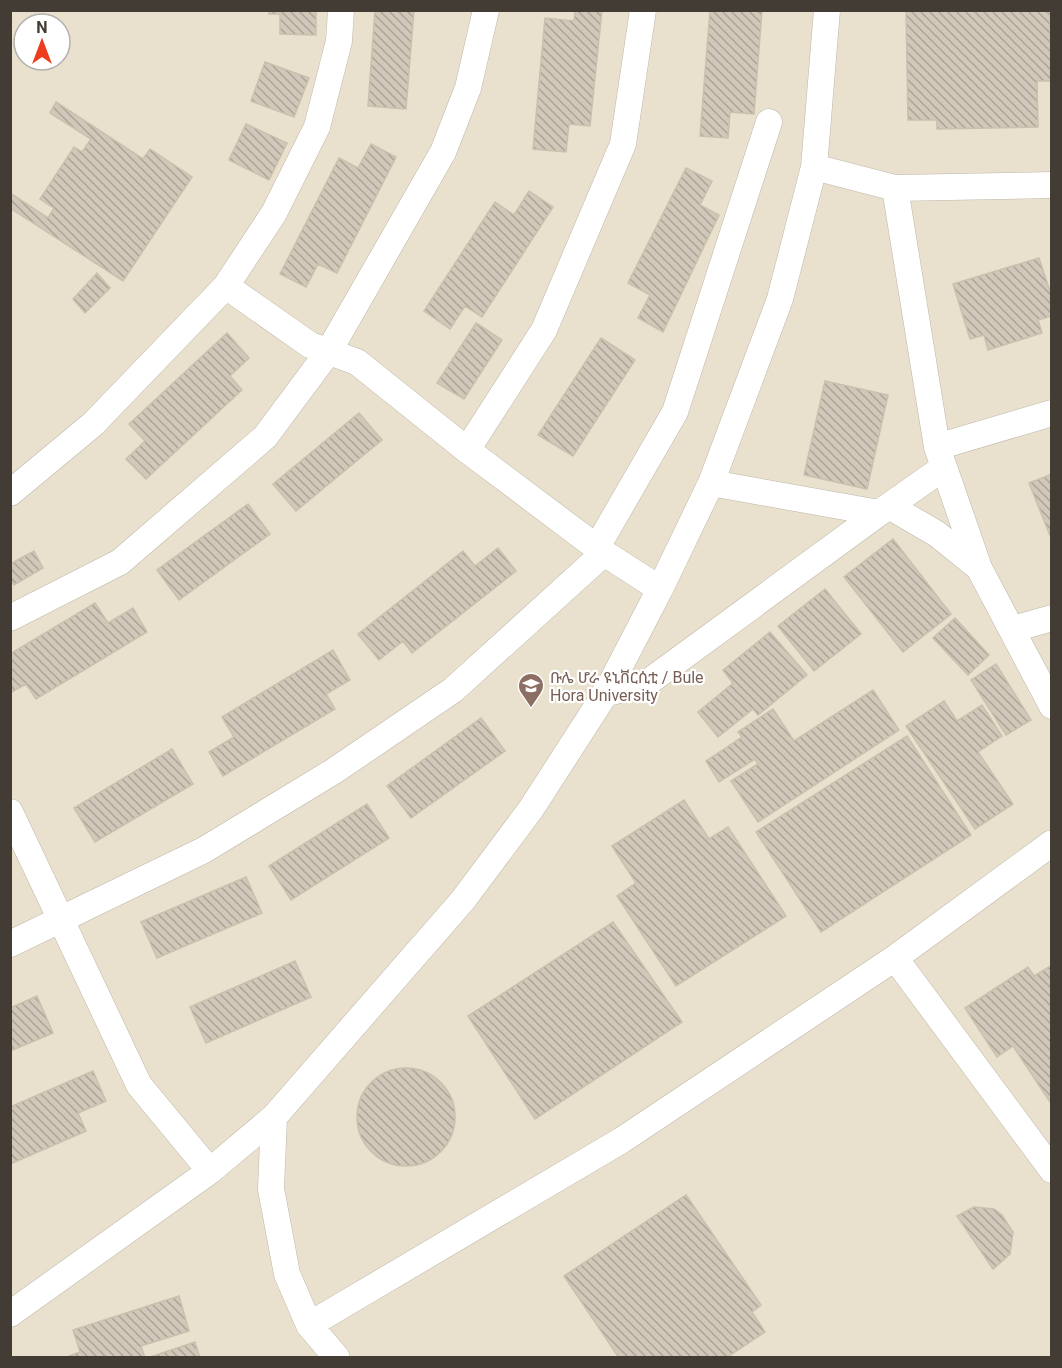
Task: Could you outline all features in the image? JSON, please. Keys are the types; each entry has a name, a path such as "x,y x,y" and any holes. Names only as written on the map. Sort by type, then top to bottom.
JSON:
{"street":[{"path":"10,493 93,424 226,286 274,213 317,127 339,41 341,10"},
{"path":"10,618 120,562 265,436 329,351 443,152 468,88 486,10"},
{"path":"467,450 544,330 623,144 643,10"},
{"path":"10,1314 210,1171 274,1117 463,900 531,809 604,694 660,589 711,483 780,299 814,167 826,10"},
{"path":"10,944 204,850 354,757 453,690 600,550 675,412 769,122"},
{"path":"814,167 895,188 1052,185"},
{"path":"895,188 940,458 979,568 1052,706"},
{"path":"226,286 310,345 357,362 467,450 600,550 660,589"},
{"path":"604,694 647,683 884,509 940,458 1052,413"},
{"path":"711,483 884,509 937,534 979,568"},
{"path":"1012,629 1052,618"},
{"path":"10,812 139,1084 210,1171"},
{"path":"309,1324 622,1140 895,958 1052,843"},
{"path":"895,958 1052,1170"},
{"path":"274,1117 271,1188 287,1274 309,1324 337,1358"}],"shaded area":[{"name":"ቡሌ ሆራ ዩኒቨርሲቲ / Bule Hora University","path":"11,11 1051,11 1051,1357 11,1357"}],"building":[{"path":"269,10 316,10 316,35 280,34 280,14 269,14"},
{"path":"375,10 414,10 406,109 368,106"},
{"path":"575,10 602,10 590,126 569,124 566,152 533,149 545,18 574,21"},
{"path":"710,10 762,10 754,114 730,112 728,138 700,136"},
{"path":"906,10 1050,10 1051,81 1037,81 1038,127 937,129 937,120 908,120"},
{"path":"265,62 309,78 294,117 251,101"},
{"path":"56,102 143,159 150,149 192,177 123,281 10,208 10,193 48,218 54,208 40,199 74,147 82,152 91,139 50,113"},
{"path":"246,124 287,143 269,180 229,160"},
{"path":"371,144 396,157 337,273 318,264 306,287 280,274 339,158 358,168"},
{"path":"686,168 712,181 700,205 719,215 663,332 638,318 650,295 628,283"},
{"path":"529,191 553,207 482,317 465,306 450,329 424,311 495,202 514,215"},
{"path":"1039,258 1052,297 1052,316 1038,320 1042,333 988,350 984,335 970,339 953,284"},
{"path":"97,273 110,288 85,313 73,299"},
{"path":"476,323 502,340 464,399 437,383"},
{"path":"227,333 249,358 230,376 242,390 146,479 126,459 145,441 129,424"},
{"path":"601,338 635,360 573,456 538,435"},
{"path":"825,381 888,395 867,489 804,475"},
{"path":"359,413 382,440 296,511 273,484"},
{"path":"1052,474 1052,538 1051,538 1029,483"},
{"path":"248,504 270,534 179,600 157,570"},
{"path":"893,539 951,614 903,652 844,577"},
{"path":"498,548 516,571 412,653 403,641 379,660 358,634 463,551 475,566"},
{"path":"34,551 43,568 14,585 10,578 10,564"},
{"path":"825,589 861,634 814,671 778,626"},
{"path":"95,603 108,623 133,608 147,632 36,699 26,684 10,693 10,654"},
{"path":"955,618 989,655 968,675 933,638"},
{"path":"770,632 807,675 758,715 753,709 718,737 698,712 733,683 723,670"},
{"path":"333,650 350,680 326,694 335,709 223,776 209,752 234,737 222,717"},
{"path":"996,664 1031,720 1006,735 971,680"},
{"path":"873,690 899,730 758,822 731,781 758,764 755,759 719,782 706,761 742,737 738,732 773,709 794,741"},
{"path":"944,701 957,721 982,705 1002,736 978,752 1013,804 975,829 906,726"},
{"path":"481,718 505,751 411,818 387,786"},
{"path":"907,736 971,835 821,932 756,832"},
{"path":"172,749 193,784 95,842 74,808"},
{"path":"684,800 709,839 728,827 786,916 676,986 617,896 636,883 612,846"},
{"path":"367,804 389,838 291,900 269,866"},
{"path":"246,877 262,913 157,958 141,922"},
{"path":"613,922 682,1022 535,1119 468,1016"},
{"path":"295,961 311,997 206,1043 190,1007"},
{"path":"1052,965 1052,1105 1013,1046 997,1057 965,1008 1028,967 1034,976"},
{"path":"37,996 53,1033 10,1051 10,1008"},
{"path":"406,1068 425,1072 440,1083 451,1098 455,1117 451,1136 440,1151 425,1162 406,1166 387,1162 372,1151 361,1136 357,1117 361,1098 372,1083 387,1072"},
{"path":"93,1071 106,1101 78,1113 86,1131 10,1164 10,1107"},
{"path":"686,1195 761,1305 752,1312 765,1332 726,1358 619,1358 564,1276"},
{"path":"974,1207 994,1209 1002,1215 1013,1232 1010,1254 993,1269 957,1216"},
{"path":"179,1296 189,1331 141,1346 145,1358 64,1358 80,1352 73,1330"},
{"path":"195,1342 200,1358 147,1358"}],"place":[{"name":"ቡሌ ሆራ ዩኒቨርሲቲ / Bule Hora University","path":"531,709"}]}
